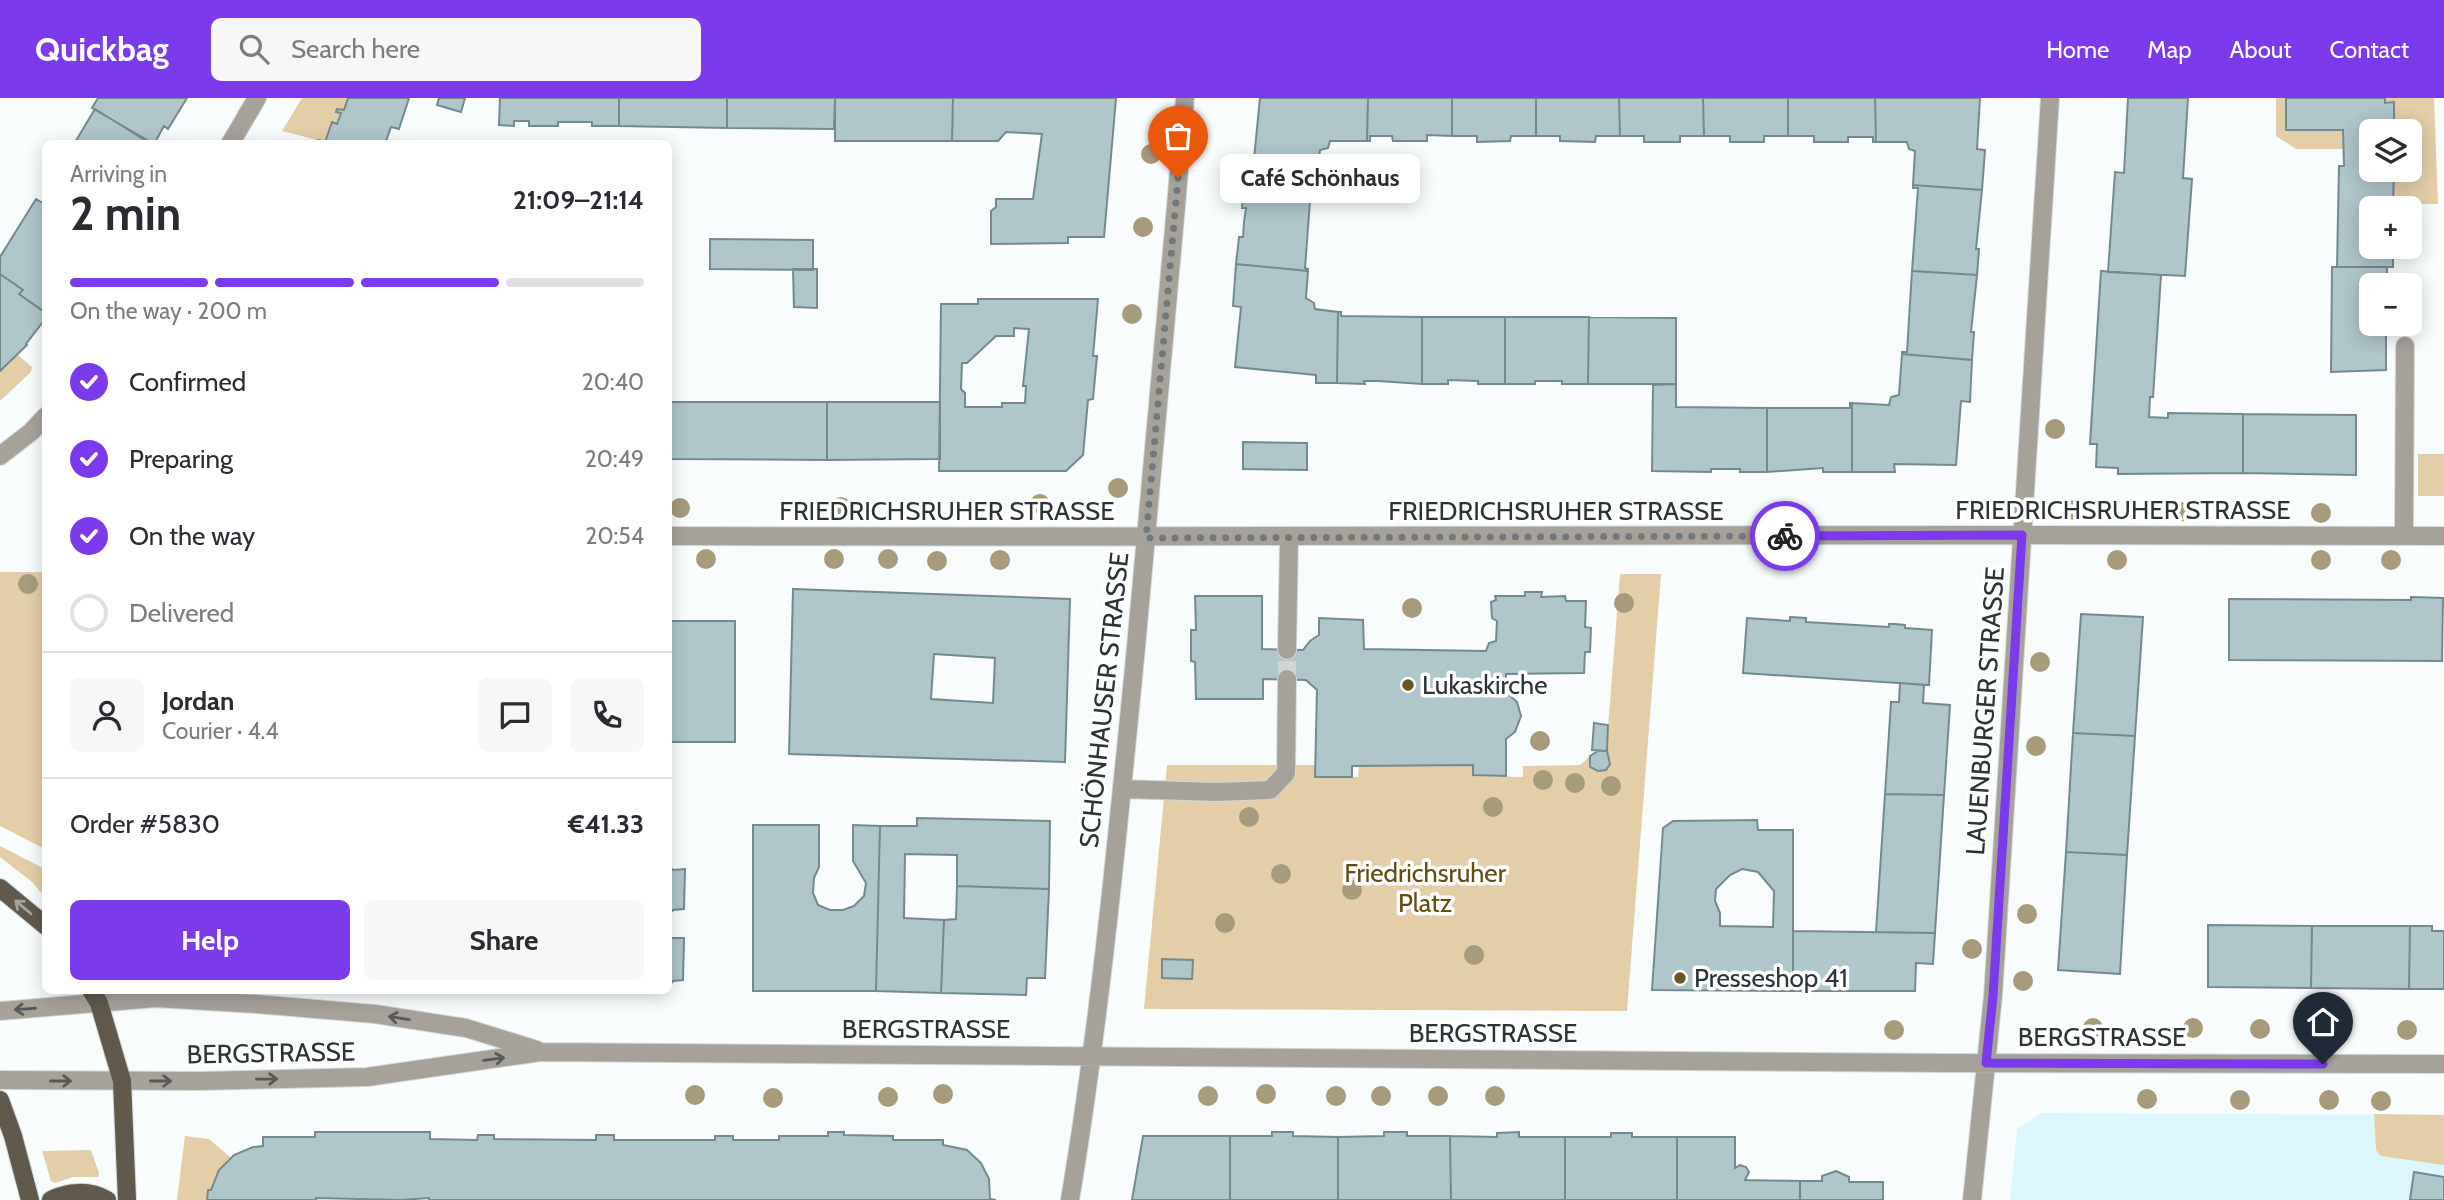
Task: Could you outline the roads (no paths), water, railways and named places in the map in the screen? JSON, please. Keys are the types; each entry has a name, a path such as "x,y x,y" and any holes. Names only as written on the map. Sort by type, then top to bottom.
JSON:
{"main road":[{"path":"0,888 42,923"},
{"path":"95,997 122,1081 127,1200"},
{"path":"0,1100 13,1136 30,1200"},
{"path":"51,1200 79,1192 107,1200"}],"street":[{"path":"232,140 257,98"},
{"name":"SCHÖNHAUSER STRASSE","path":"1070,1200 1092,1056 1122,789 1185,98"},
{"name":"LAUENBURGER STRASSE","path":"1972,1200 1993,996 2050,98"},
{"path":"2404,536 2405,346"},
{"path":"0,456 42,420"},
{"name":"FRIEDRICHSRUHER STRASSE","path":"672,536 2444,536"},
{"path":"1287,650 1289,538"},
{"path":"1122,789 1216,792 1270,790 1286,773 1287,679"},
{"name":"BERGSTRASSE","path":"0,1010 95,997 182,998 375,1014 466,1028 541,1052"},
{"name":"BERGSTRASSE","path":"0,1080 367,1077 541,1052 2444,1064"}],"tunnel":[{"path":"1287,650 1287,679"}],"place":[{"name":"Café Schönhaus","path":"1178,178"},
{"name":"Lukaskirche","path":"1408,685"},
{"name":"Presseshop 41","path":"1680,978"}],"park label":[{"name":"Friedrichsruher Platz","path":"1425,888"}]}
